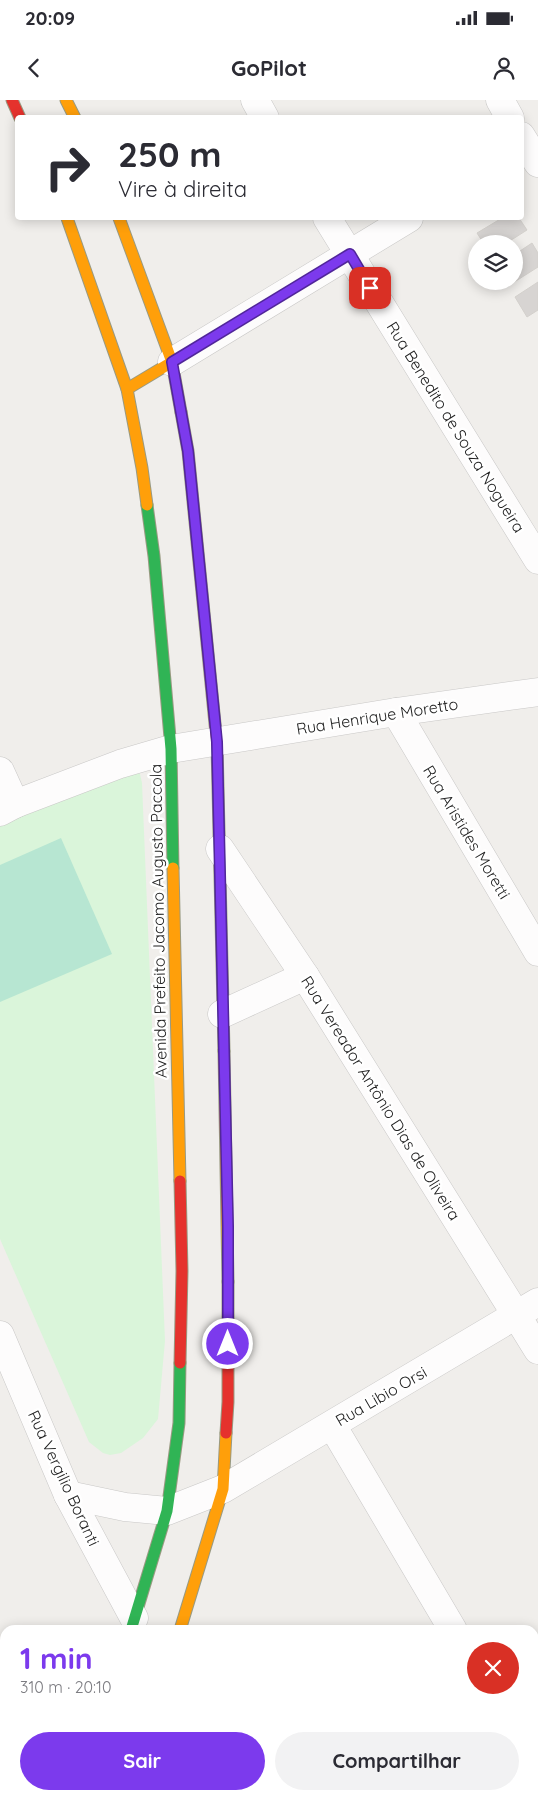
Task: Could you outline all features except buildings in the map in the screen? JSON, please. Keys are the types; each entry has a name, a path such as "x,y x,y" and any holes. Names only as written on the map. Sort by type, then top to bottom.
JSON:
{"street":[{"path":"12,100 19,115"},
{"path":"66,100 74,115"},
{"path":"255,100 263,115"},
{"path":"500,100 508,115"},
{"name":"Avenida Prefeito Jacomo Augusto Paccola","path":"68,220 127,389 142,468 154,556 171,749 182,1271 179,1424 167,1511 133,1624"},
{"path":"120,220 172,362 188,451 217,742 228,1227 228,1402 223,1489 182,1625"},
{"name":"Rua Benedito de Souza Nogueira","path":"328,220 538,560"},
{"path":"127,389 406,220"},
{"name":"Rua Henrique Moretto","path":"8,808 120,764 171,749 396,712 538,692"},
{"name":"Rua Aristides Moretti","path":"396,712 538,952"},
{"path":"0,770 8,808"},
{"name":"Rua Vereador Antônio Dias de Oliveira","path":"220,849 527,1309 538,1350"},
{"path":"222,1014 305,976"},
{"name":"Rua Libio Orsi","path":"167,1511 223,1489 527,1309"},
{"name":"Rua Vergilio Boranti","path":"0,1335 68,1495 133,1624"},
{"path":"332,1425 450,1625"},
{"path":"68,1495 110,1505 167,1511"}],"green space":[{"path":"133,768 140,774 142,783 165,1341 158,1419 143,1438 121,1453 110,1455 103,1453 89,1442 0,1239 0,825"},
{"path":"61,838 112,954 0,1002 0,865"}],"traffic: fast":[{"path":"147,505 154,556 171,749 173,868"},
{"path":"217,744 224,1051"},
{"path":"133,1625 167,1511 179,1423 180,1363"}],"traffic: slow":[{"path":"66,100 74,115"},
{"path":"68,220 127,389 147,505"},
{"path":"120,220 172,362 181,412"},
{"path":"127,389 172,362"},
{"path":"173,868 180,1181"},
{"path":"224,1051 228,1282"},
{"path":"182,1625 223,1489 226,1433"}],"traffic: jam":[{"path":"12,100 19,115"},
{"path":"181,412 188,451 217,744"},
{"path":"180,1181 182,1271 180,1363"},
{"path":"226,1433 228,1402 228,1282"}],"route":[{"path":"228,1344 228,1227 217,742 188,451 172,362 350,254 370,288"}]}
